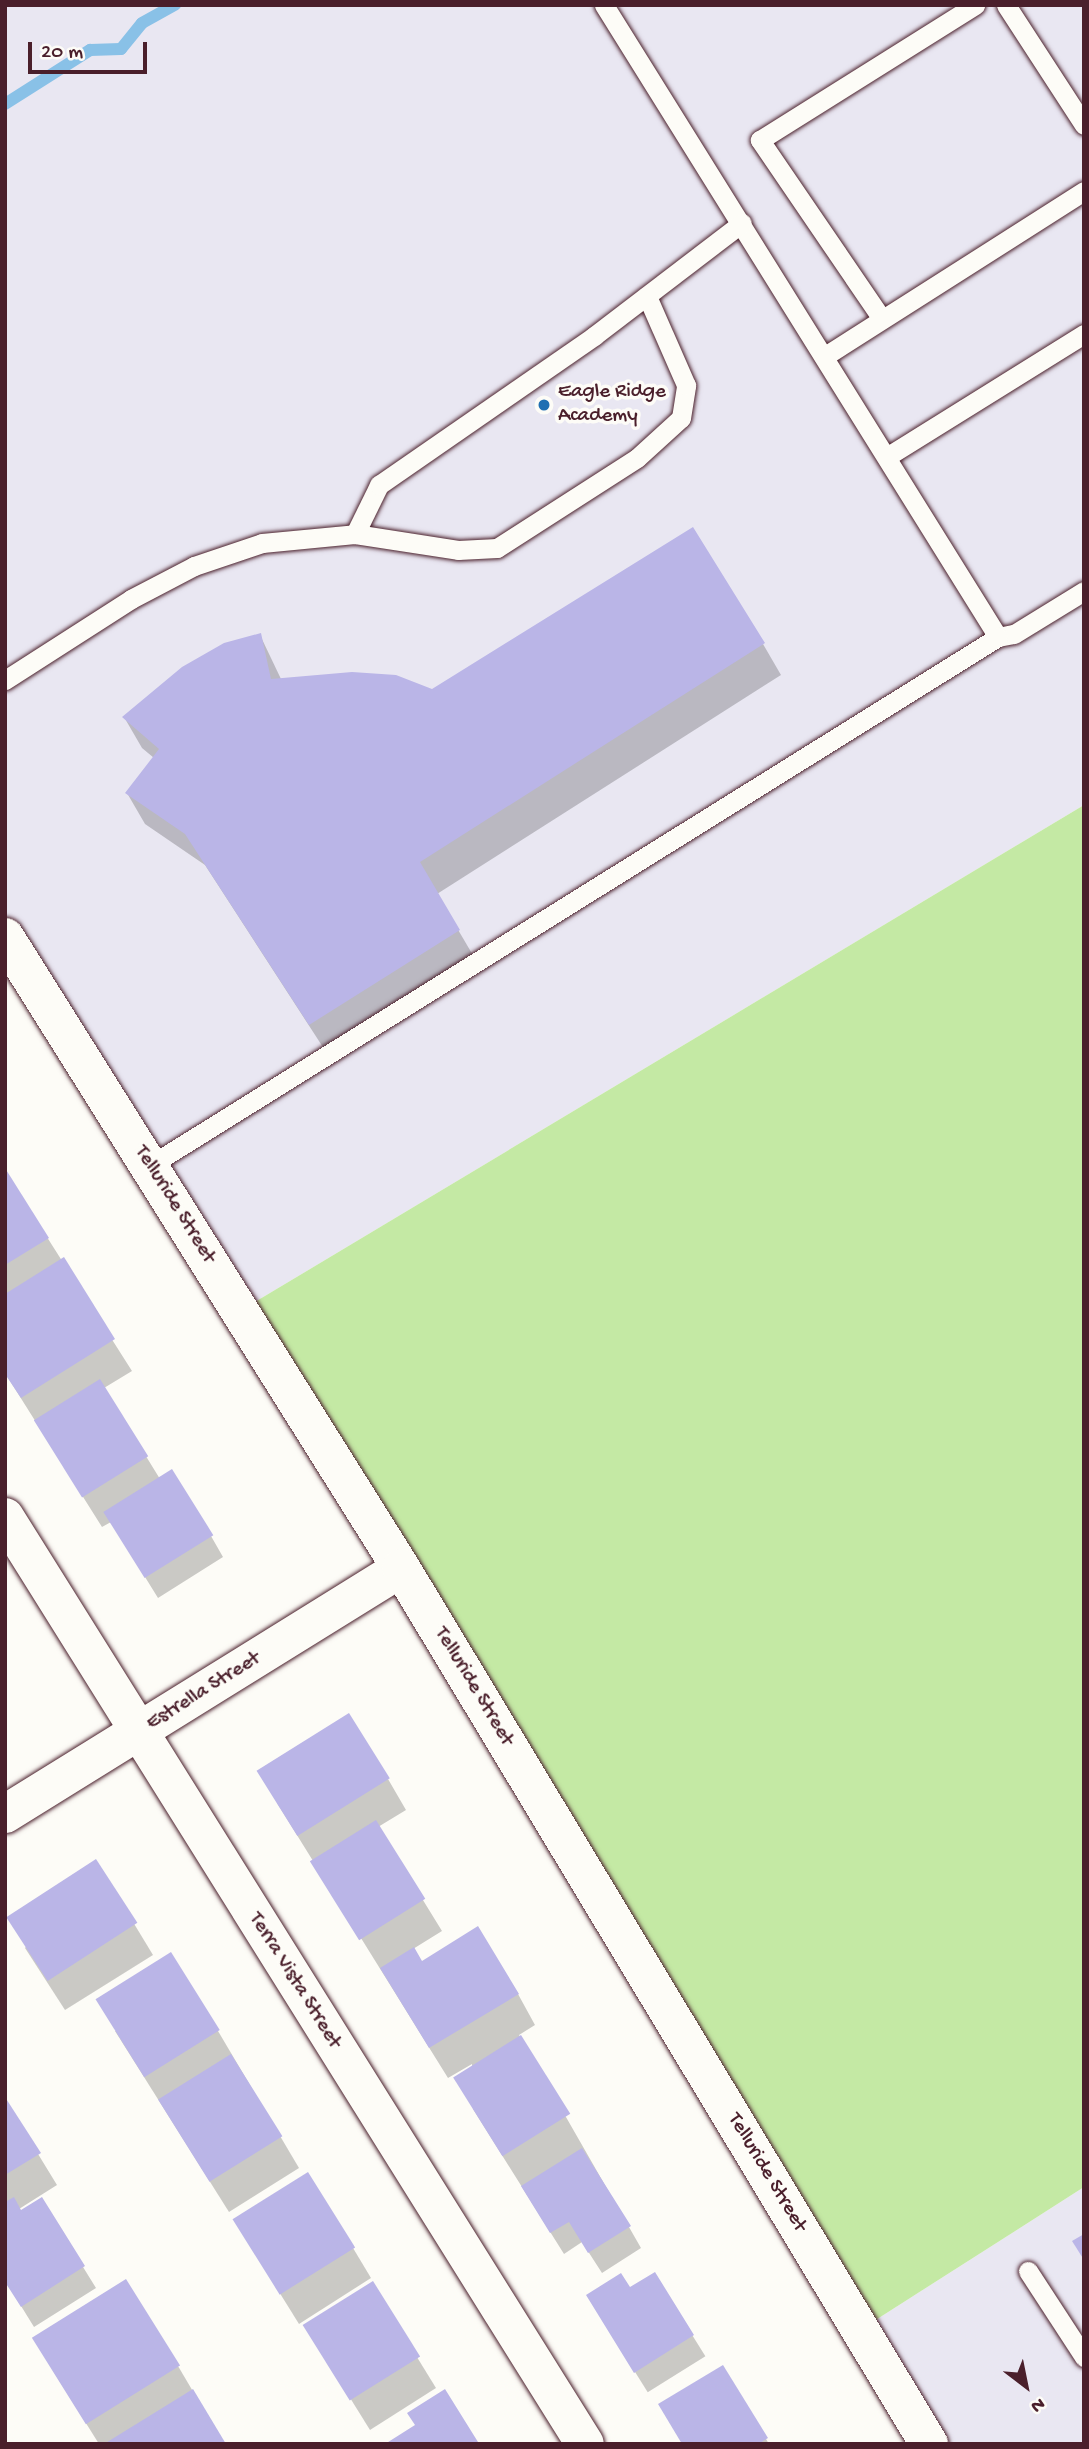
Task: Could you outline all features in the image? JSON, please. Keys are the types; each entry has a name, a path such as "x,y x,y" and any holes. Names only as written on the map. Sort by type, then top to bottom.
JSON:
{"street":[{"name":"Telluride Street","path":"5,937 401,1568 929,2444"},
{"name":"Terra Vista Street","path":"5,1517 138,1734 585,2444"},
{"name":"Estrella Street","path":"5,1814 138,1734 401,1568"}],"lane":[{"path":"604,5 888,456 998,637"},
{"path":"882,319 760,140 975,5"},
{"path":"1006,5 1084,125"},
{"path":"825,356 1084,191"},
{"path":"355,534 379,485 647,296 742,223"},
{"path":"5,680 131,599 194,565 262,543 355,534 458,550 497,548 637,458 681,418 686,385 647,296"},
{"path":"888,456 1084,334"},
{"path":"149,1166 998,637 1014,634 1084,590"},
{"path":"1028,2271 1084,2357"}],"shaded area":[{"name":"Eagle Ridge Academy","path":"5,5 1084,5 1084,805 240,1311 5,937"},
{"path":"1084,2187 1084,2444 929,2444 860,2330"}],"green space":[{"path":"1084,805 1084,2187 860,2330 240,1311"}],"building":[{"path":"693,527 765,643 420,862 460,930 309,1025 185,834 125,793 159,749 122,717 182,667 224,643 261,633 271,679 352,672 396,675 432,689"},
{"path":"5,1168 49,1238 5,1265"},
{"path":"64,1257 115,1339 21,1398 5,1374 5,1294"},
{"path":"100,1379 148,1456 82,1498 34,1420"},
{"path":"172,1469 213,1535 145,1578 103,1512"},
{"path":"349,1713 390,1778 297,1836 257,1771"},
{"path":"376,1820 425,1899 359,1940 310,1861"},
{"path":"96,1859 137,1923 48,1981 6,1917"},
{"path":"478,1926 519,1994 429,2048 380,1968 414,1947 422,1961"},
{"path":"171,1952 220,2030 144,2077 96,1999"},
{"path":"521,2035 570,2114 502,2156 453,2077"},
{"path":"231,2054 282,2136 209,2182 158,2100"},
{"path":"5,2097 41,2153 5,2175"},
{"path":"582,2148 631,2226 588,2253 569,2222 550,2233 521,2186"},
{"path":"308,2172 355,2247 280,2295 233,2219"},
{"path":"14,2197 21,2210 42,2197 85,2266 21,2307 5,2282 5,2202"},
{"path":"1084,2234 1084,2260 1072,2241"},
{"path":"655,2272 694,2335 634,2373 586,2295 621,2273 630,2287"},
{"path":"126,2279 180,2366 86,2424 32,2338"},
{"path":"373,2281 420,2356 350,2400 303,2325"},
{"path":"723,2365 768,2438 758,2444 682,2444 658,2404"},
{"path":"193,2389 226,2444 104,2444"},
{"path":"445,2389 478,2442 385,2444 415,2425 407,2413"}],"waterway":[{"path":"5,104 90,50 121,49 142,23 175,5"}],"place":[{"name":"Eagle Ridge Academy","path":"544,405"}]}
